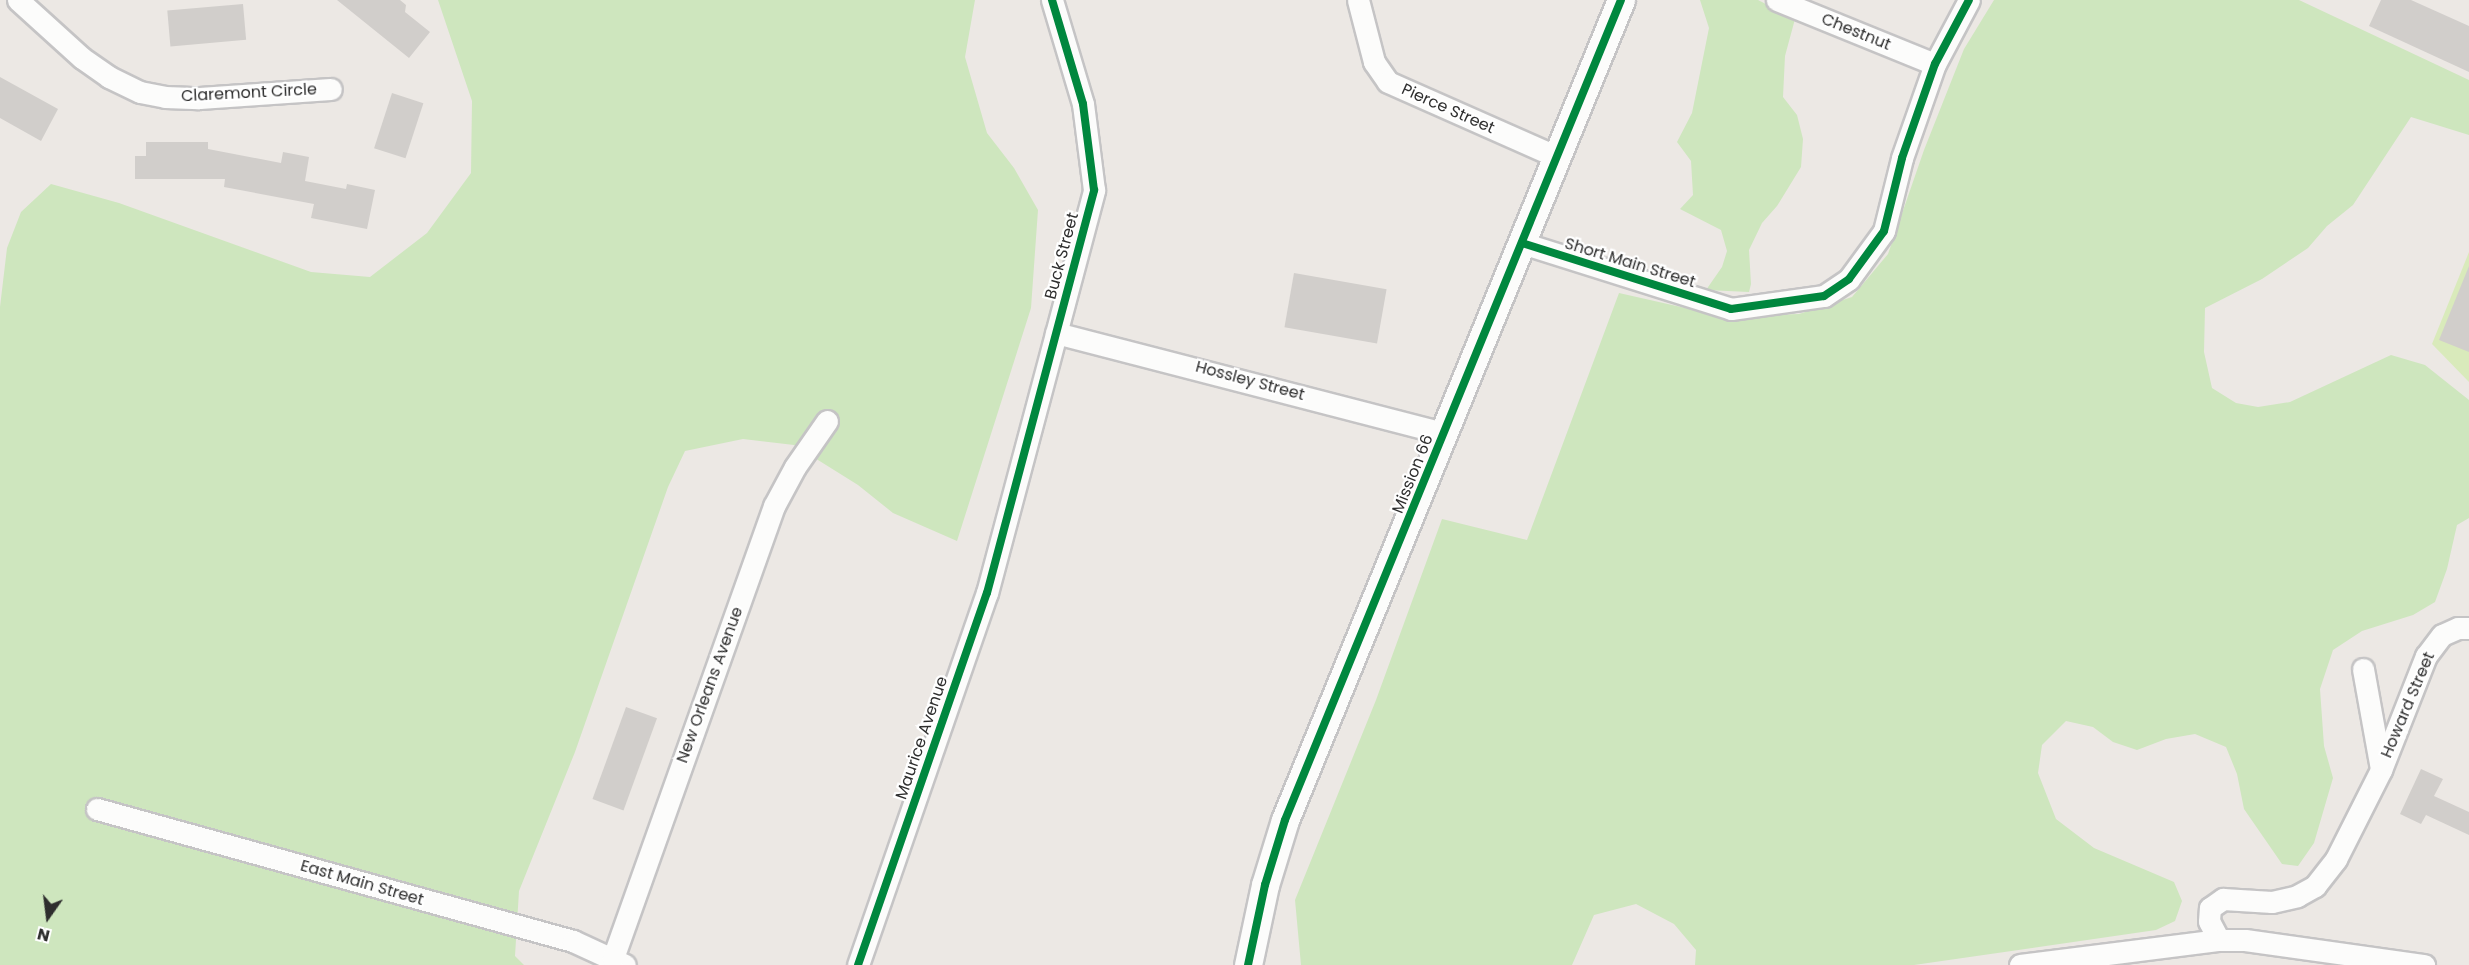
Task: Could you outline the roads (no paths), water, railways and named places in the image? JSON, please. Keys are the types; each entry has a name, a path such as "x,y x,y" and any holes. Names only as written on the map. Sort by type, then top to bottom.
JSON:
{"street":[{"name":"Claremont Circle","path":"18,0 82,58 109,77 140,92 165,97 199,98 331,89"},
{"name":"Buck Street","path":"1008,519 1094,190 1083,104 1052,0"},
{"name":"Pierce Street","path":"1358,0 1374,62 1388,81 1557,157"},
{"name":"Mission 66","path":"1248,965 1265,885 1286,820 1621,0"},
{"name":"Chestnut","path":"1777,0 1935,64"},
{"path":"1935,64 1969,0"},
{"name":"Short Main Street","path":"1521,243 1731,309 1824,296 1849,279 1884,231 1902,158 1935,64"},
{"name":"Hossley Street","path":"1056,333 1444,433"},
{"name":"New Orleans Avenue","path":"619,962 774,506 795,467 827,421"},
{"name":"Maurice Avenue","path":"858,965 987,593 1008,519"},
{"name":"Howard Street","path":"2219,940 2209,921 2210,908 2223,899 2272,902 2296,896 2315,886 2336,859 2381,770 2426,656 2442,635 2458,628 2469,628"},
{"name":"Howard Street","path":"2363,669 2381,770"},
{"name":"East Main Street","path":"97,809 573,941 619,962"},
{"path":"2020,965 2219,940 2245,940 2424,965"}]}
